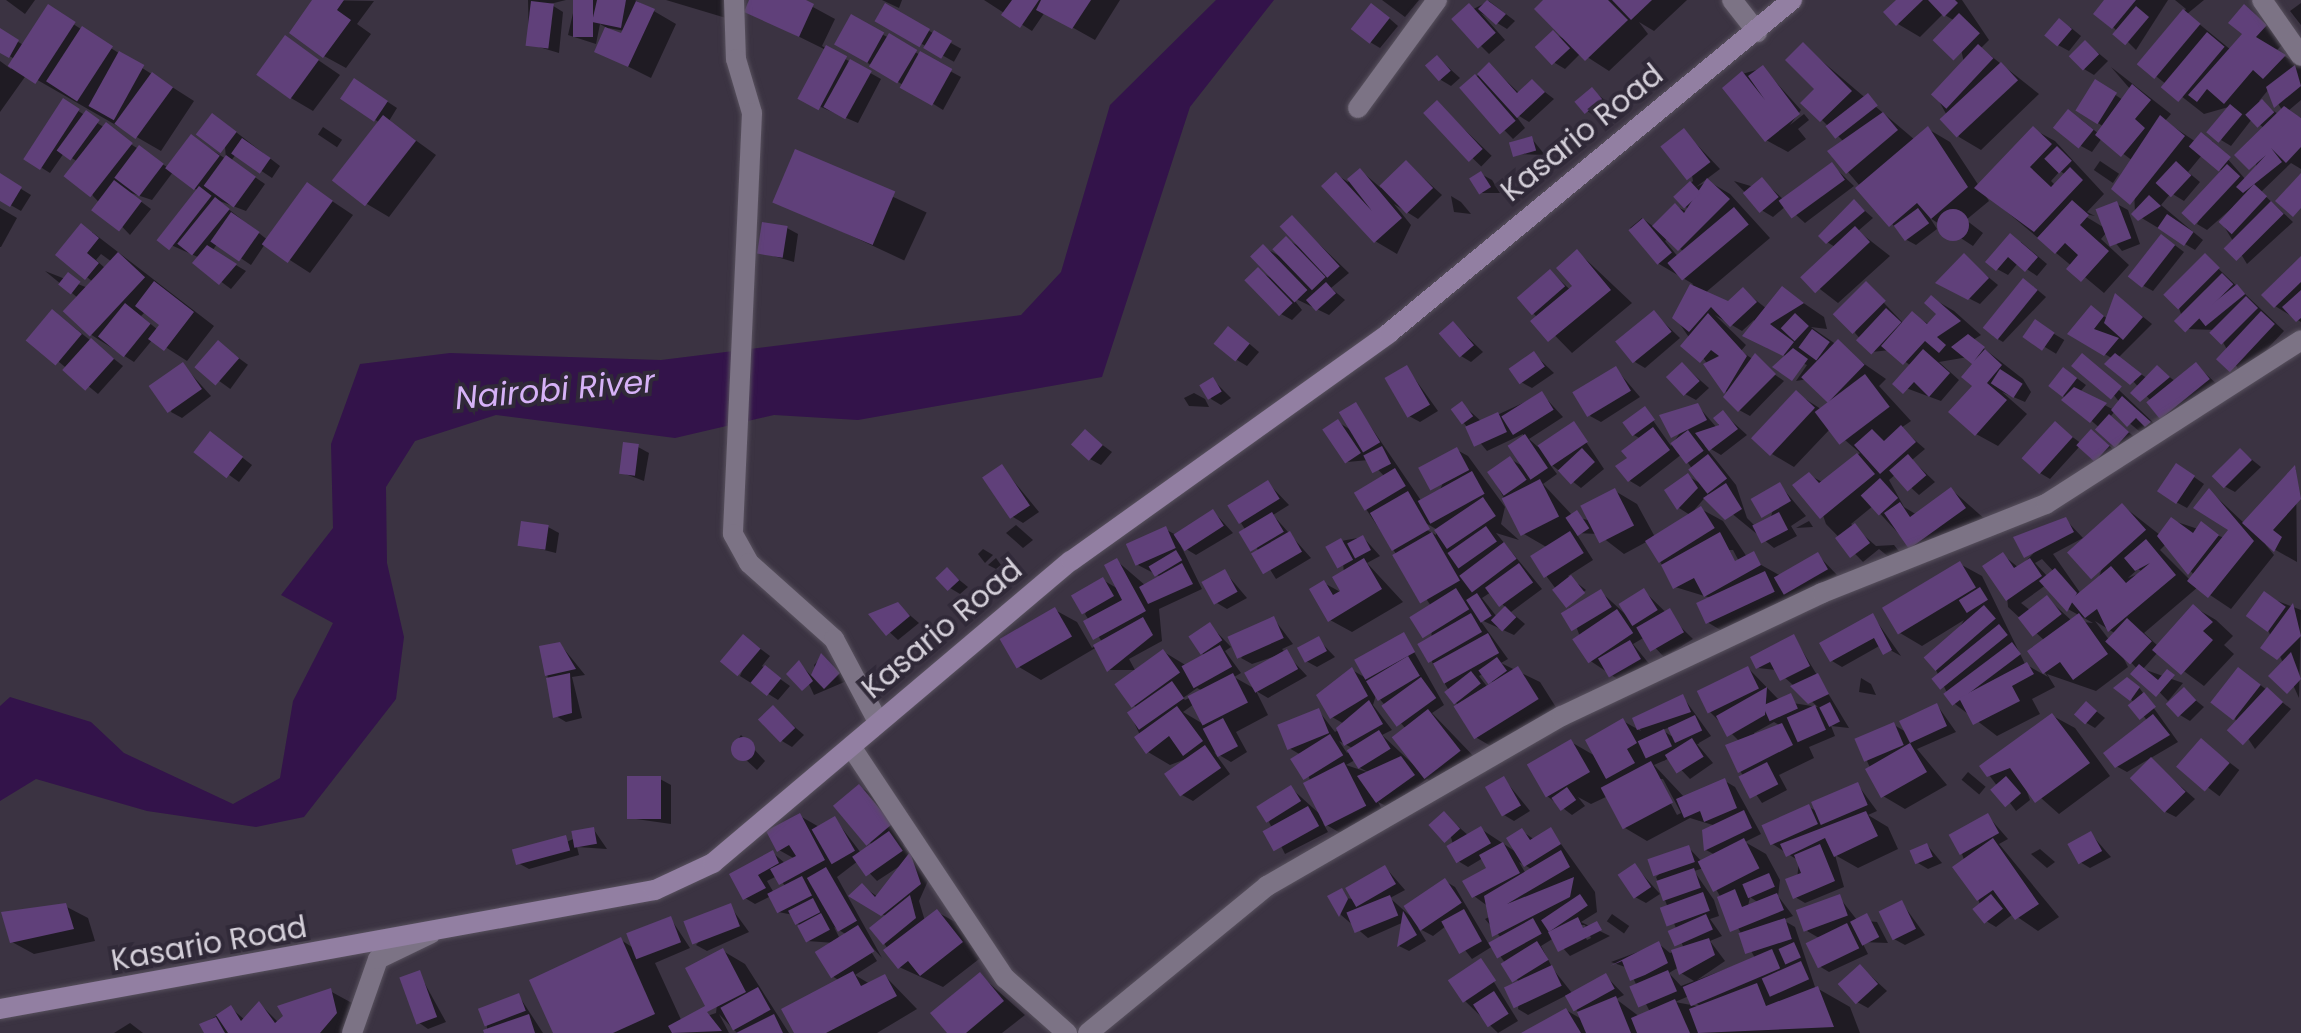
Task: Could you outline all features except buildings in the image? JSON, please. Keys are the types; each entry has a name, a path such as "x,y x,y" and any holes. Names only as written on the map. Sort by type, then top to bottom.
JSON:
{"street":[{"path":"734,0 736,60 752,113 733,534 748,563 834,639 877,720"},
{"path":"1358,108 1437,0"},
{"path":"1732,0 1757,32"},
{"name":"Kasario Road","path":"0,1009 655,890 713,863 854,751 877,720 1071,561 1389,333 1792,0"},
{"path":"2262,0 2301,56"},
{"path":"1088,1033 1267,886 1562,716 1822,593 2046,504 2301,340"},
{"path":"854,751 1005,978 1067,1033"},
{"path":"352,1033 378,959 432,933"}],"water":[{"name":"Nairobi River","path":"1216,0 1274,0 1190,107 1102,377 858,420 774,415 675,438 496,415 415,441 386,487 387,563 404,637 396,699 304,817 256,827 147,811 36,779 0,801 0,706 10,697 91,722 124,753 233,804 280,778 293,701 333,623 281,595 333,528 331,444 360,364 450,353 661,360 1021,315 1061,272 1110,105"}]}
